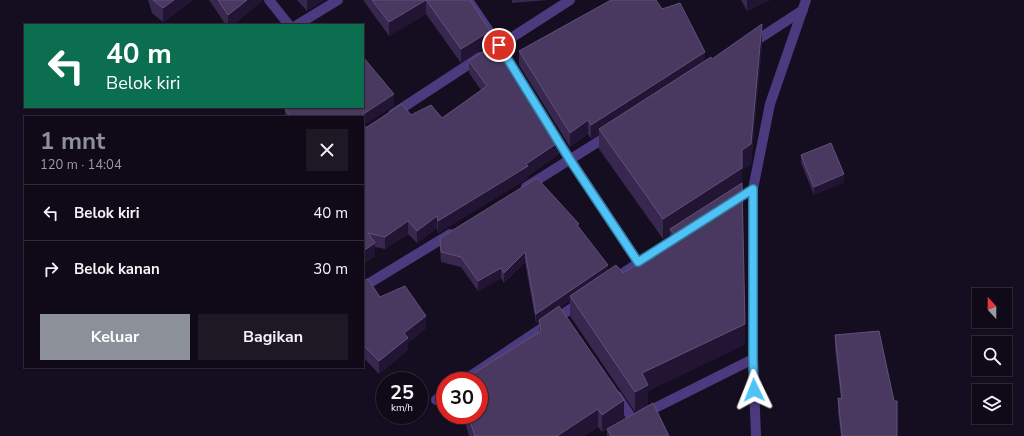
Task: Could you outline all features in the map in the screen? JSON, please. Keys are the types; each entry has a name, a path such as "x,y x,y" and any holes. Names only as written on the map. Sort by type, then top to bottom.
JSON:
{"street":[{"path":"269,0 288,24"},
{"path":"300,24 338,0"},
{"path":"468,0 507,59"},
{"path":"382,121 570,0"},
{"path":"743,48 804,5"},
{"path":"756,436 753,359 753,189 770,104 804,5"},
{"path":"549,126 638,262"},
{"path":"516,193 616,130"},
{"path":"741,198 753,189"},
{"path":"364,287 456,230"},
{"path":"606,284 638,262 690,230"},
{"path":"477,372 563,318 587,298"},
{"path":"610,387 630,422 753,359"}],"building":[{"path":"153,0 174,0 163,8"},
{"path":"218,0 247,0 228,15"},
{"path":"372,0 426,0 389,22"},
{"path":"426,0 470,0 490,31 461,49"},
{"path":"611,0 656,0 662,9 680,3 705,52 591,125 588,120 570,133 519,51"},
{"path":"762,24 751,144 742,150 742,168 663,219 599,129 711,57 712,59"},
{"path":"497,42 559,142 526,164 528,166 438,221 437,216 417,231 408,221 385,237 368,233 375,243 364,250 364,127 367,127 402,104 411,115 431,105 442,118 487,86 469,61"},
{"path":"364,58 394,94 361,116 289,116 285,109 364,108"},
{"path":"831,143 844,174 814,187 801,155"},
{"path":"537,178 579,224 577,225 608,265 536,314 525,252 504,273 501,268 478,281 461,257 441,252 440,238"},
{"path":"742,183 745,324 642,373 648,385 635,392 570,296 616,265 623,273 678,239 670,229"},
{"path":"368,279 380,297 405,286 426,316 404,333 408,338 379,361 364,346 364,281"},
{"path":"559,306 624,400 602,415 598,409 557,436 475,436 471,424 488,424 488,372 475,372 541,331 539,320"},
{"path":"879,331 894,401 897,401 897,436 842,436 838,398 842,399 835,335"},
{"path":"653,403 669,436 611,436 607,429"}],"route":[{"path":"499,45 570,160 638,262 753,189 754,390"}]}
